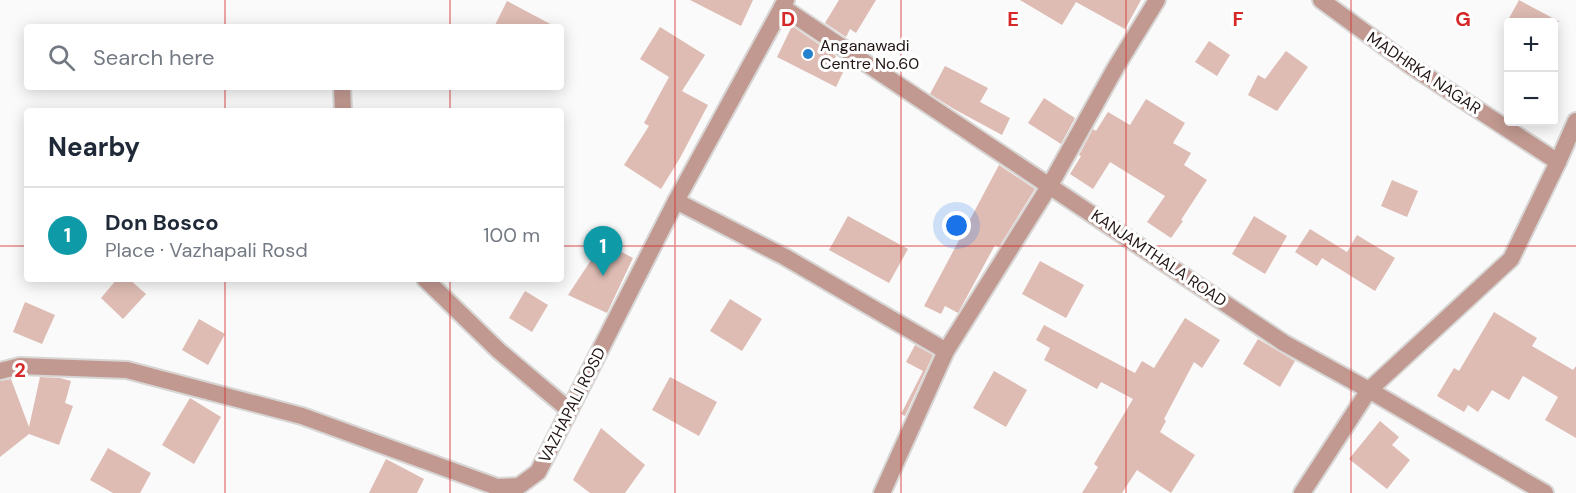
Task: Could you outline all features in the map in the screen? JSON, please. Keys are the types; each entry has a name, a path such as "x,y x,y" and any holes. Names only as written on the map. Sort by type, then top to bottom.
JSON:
{"street":[{"path":"882,493 946,351 1050,185 1116,67 1157,0"},
{"name":"MADHRKA NAGAR","path":"1321,0 1411,66 1558,162"},
{"name":"KANJAMTHALA ROAD","path":"784,3 1284,343 1370,390 1545,493"},
{"name":"VAZHAPALI ROSD","path":"0,371 20,366 128,370 302,416 496,490 519,486 538,472 676,201 784,3"},
{"path":"342,90 343,108"},
{"path":"1302,493 1370,390 1511,259 1576,121"},
{"path":"676,201 786,257 946,351"},
{"path":"428,282 498,351 569,410"}],"building":[{"path":"690,0 753,0 741,26"},
{"path":"839,0 876,0 856,33 850,29 846,37 825,23"},
{"path":"1020,0 1141,0 1125,29 1076,2 1062,25"},
{"path":"1519,0 1553,18 1509,18"},
{"path":"507,1 550,24 496,24"},
{"name":"Anganawadi Centre No.60","path":"792,26 836,56 834,62 845,68 836,87 777,57"},
{"path":"660,27 705,55 682,91 708,105 661,189 624,165 649,126 644,123 669,77 640,59"},
{"path":"1209,41 1230,55 1217,76 1195,62"},
{"path":"1286,51 1308,67 1277,111 1248,95 1258,75 1265,79"},
{"path":"945,66 988,88 980,102 1010,118 1002,135 930,94"},
{"path":"1044,98 1075,118 1061,144 1028,123"},
{"path":"1146,99 1185,123 1173,143 1191,153 1184,165 1207,180 1171,238 1147,222 1165,196 1110,162 1093,189 1070,174 1093,129 1096,131 1108,112 1130,125"},
{"path":"999,165 1035,189 999,247 995,245 958,313 945,306 941,314 924,306"},
{"path":"1392,180 1418,191 1407,217 1381,206"},
{"path":"848,216 908,249 889,283 829,250"},
{"path":"1254,216 1287,236 1265,274 1232,254"},
{"path":"1310,229 1347,252 1357,235 1395,258 1375,291 1322,258 1317,266 1295,252"},
{"path":"603,242 633,258 607,313 568,295"},
{"path":"1040,261 1084,285 1066,318 1022,294"},
{"path":"114,282 132,282 146,294 123,319 101,298"},
{"path":"525,291 548,305 532,332 509,318"},
{"path":"730,299 762,319 742,351 710,331"},
{"path":"25,302 55,315 42,344 13,332"},
{"path":"1494,312 1537,338 1532,346 1573,370 1576,366 1576,438 1545,420 1558,397 1523,376 1509,400 1492,390 1478,412 1468,405 1464,412 1437,396 1454,368 1459,371"},
{"path":"1185,318 1220,340 1202,368 1194,362 1164,419 1166,421 1160,432 1195,455 1171,493 1137,470 1122,493 1082,493 1098,467 1094,464 1133,399 1101,382 1097,389 1044,360 1050,348 1036,340 1044,325 1135,373 1142,361 1154,368"},
{"path":"199,319 225,334 208,365 182,350"},
{"path":"1258,339 1295,361 1280,387 1243,364"},
{"path":"915,345 933,355 905,416 901,414 923,371 906,362"},
{"path":"994,371 1027,390 1006,427 973,408"},
{"path":"40,377 71,381 65,403 73,406 59,445 29,434 0,457 0,381 11,379 29,427"},
{"path":"670,377 717,402 699,436 652,410"},
{"path":"190,398 221,417 194,464 162,445"},
{"path":"1380,421 1399,437 1392,445 1410,460 1387,489 1349,459"},
{"path":"601,428 645,465 625,493 590,493 573,480"},
{"path":"108,448 151,473 140,493 113,493 90,480"},
{"path":"386,459 424,479 417,493 369,493"}],"place":[{"name":"Anganawadi Centre No.60","path":"808,54"},
{"name":"Don Bosco","path":"603,276"}]}
